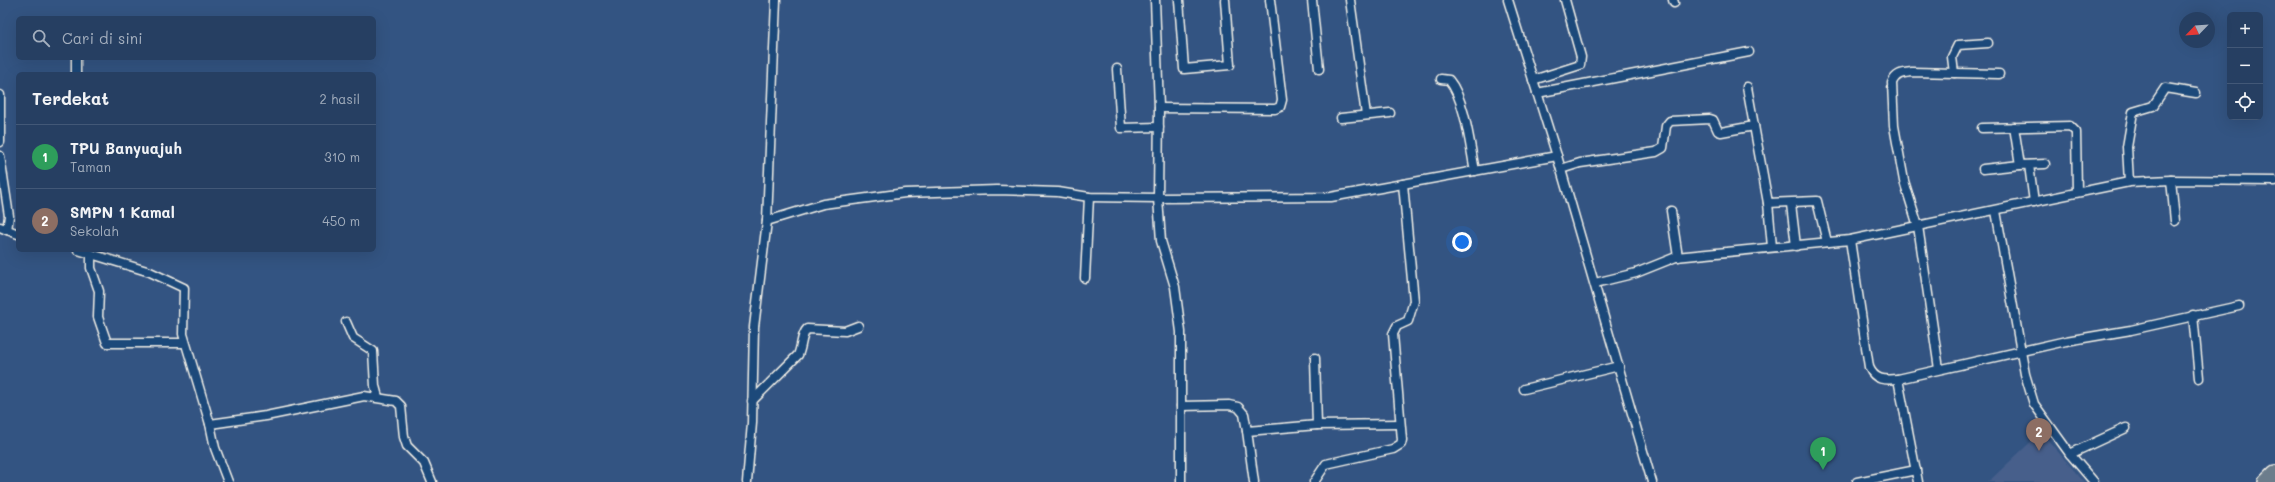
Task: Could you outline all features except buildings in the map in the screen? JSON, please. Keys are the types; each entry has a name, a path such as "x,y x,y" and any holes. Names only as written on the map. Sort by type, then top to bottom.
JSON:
{"highway":[{"path":"2266,482 2275,473"}],"street":[{"path":"747,482 752,401 754,327 767,221 776,0"},
{"path":"1155,0 1159,108 1158,198 1161,241 1175,287 1181,332 1181,482"},
{"path":"1179,0 1184,69 1230,65 1225,0"},
{"path":"1159,108 1275,109 1280,107 1282,100 1270,0"},
{"path":"1312,0 1319,69"},
{"path":"1350,0 1366,114"},
{"path":"1508,0 1561,169 1652,482"},
{"path":"1533,80 1580,65 1581,57 1565,0"},
{"path":"1954,73 1952,57 1958,44 1988,43"},
{"path":"1537,93 1749,52"},
{"path":"76,60 76,72"},
{"path":"1118,69 1121,128 1159,127"},
{"path":"1939,370 1918,226 1900,162 1894,126 1892,82 1894,77 1899,74 1912,72 1998,74"},
{"path":"1441,79 1449,80 1453,85 1465,118 1475,171"},
{"path":"1747,87 1768,203 1772,247"},
{"path":"2130,182 2127,147 2133,112 2153,106 2165,88 2196,93"},
{"path":"0,95 2,116 0,142"},
{"path":"1341,118 1366,114 1390,113"},
{"path":"1561,169 1580,163 1656,152 1662,148 1666,126 1670,121 1710,119 1713,120 1718,131 1721,132 1754,126"},
{"path":"1982,128 2070,126 2074,129 2077,192"},
{"path":"2014,127 2020,166"},
{"path":"0,156 9,216 3,228 16,233"},
{"path":"767,221 823,204 906,193 997,190 1058,192 1090,197 1331,197 1557,156"},
{"path":"1982,169 2046,164"},
{"path":"2029,165 2034,202"},
{"path":"2171,180 2175,221"},
{"path":"1595,283 1636,274 1678,257 1850,240 1996,211 2077,192 2130,182 2171,180 2275,181"},
{"path":"1314,482 1326,464 1379,453 1398,447 1402,440 1393,334 1397,326 1408,321 1414,301 1403,184"},
{"path":"1085,278 1090,197"},
{"path":"1768,203 1791,204 1817,202 1827,242"},
{"path":"1791,204 1796,246"},
{"path":"1671,211 1678,257"},
{"path":"1996,211 2021,351 2034,404 2070,454 2094,482"},
{"path":"1850,240 1869,367 1872,375 1877,379 1898,379 2066,341 2131,330 2239,306"},
{"path":"84,252 150,272 184,288 183,334 185,343 216,448 228,482"},
{"path":"91,254 91,268 99,291 98,316 107,343 185,343"},
{"path":"2193,315 2199,378"},
{"path":"346,322 352,338 373,352 375,386 378,397"},
{"path":"752,401 798,355 802,346 804,332 807,329 844,331 858,326"},
{"path":"1315,358 1317,425"},
{"path":"1524,389 1618,366"},
{"path":"1898,379 1918,482"},
{"path":"210,424 266,416 364,396 378,397 399,403 407,446 424,463 432,482"},
{"path":"1181,406 1230,405 1238,407 1244,414 1254,482"},
{"path":"1247,431 1317,425 1400,424"},
{"path":"2070,454 2126,428"},
{"path":"1857,482 1880,480 1916,470"}],"shaded area":[{"path":"2041,432 2084,482 1988,482"}],"place":[{"name":"SMPN 1 Kamal","path":"2039,451"},
{"name":"TPU Banyuajuh","path":"1823,470"}]}
